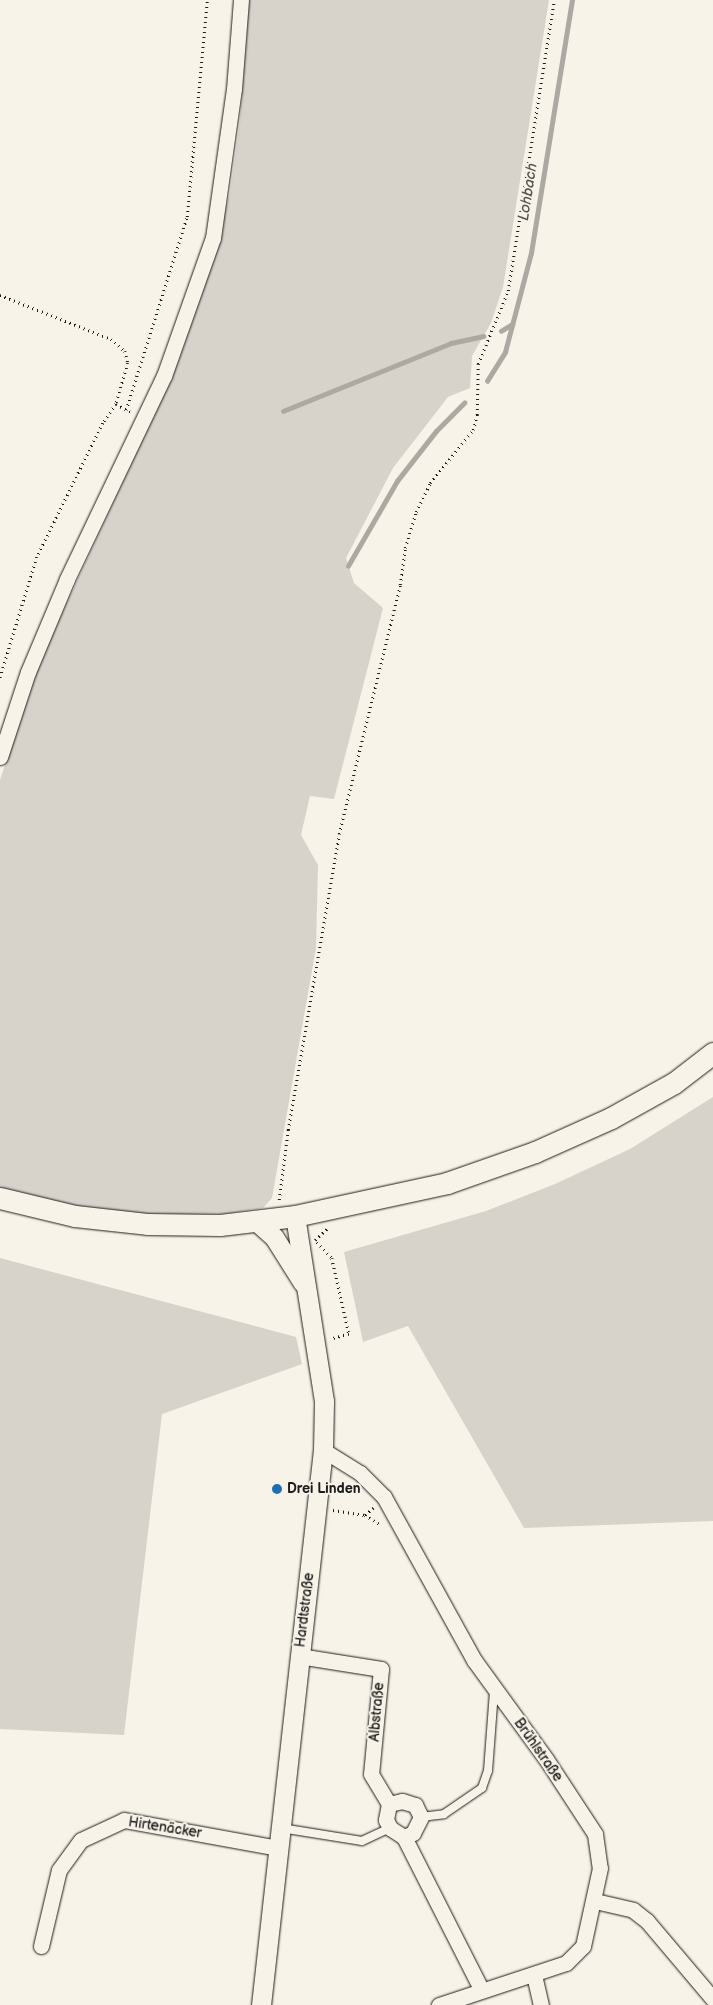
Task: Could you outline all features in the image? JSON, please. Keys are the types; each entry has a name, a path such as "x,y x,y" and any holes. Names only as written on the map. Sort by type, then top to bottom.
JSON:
{"main road":[{"path":"0,1198 74,1216 147,1224 220,1225 289,1217 447,1183 535,1152 611,1118 658,1092 713,1054"}],"street":[{"path":"0,757 28,672 67,579 164,376 213,238 234,89 241,0"},
{"name":"Hardtstraße","path":"261,2005 299,1656 318,1511 323,1450 324,1401 307,1289 289,1217"},
{"path":"256,1221 274,1238 307,1289"},
{"name":"Brühlstraße","path":"323,1450 360,1473 384,1497 405,1533 426,1577 494,1690 546,1759 595,1834 600,1868 595,1901 583,1946 566,1963 534,1975 480,1989 439,2005"},
{"name":"Albstraße","path":"299,1656 381,1668 371,1774 389,1804 386,1820 390,1828"},
{"path":"389,1804 402,1801 415,1805 421,1818 413,1832 404,1837"},
{"name":"Hirtenäcker","path":"41,1946 59,1870 81,1840 124,1820 278,1848"},
{"path":"390,1828 404,1837 480,1989"},
{"path":"595,1901 633,1910 647,1921 713,1999"},
{"path":"534,1975 541,2005"}],"lane":[{"path":"421,1818 444,1814 482,1788 488,1771 494,1690"},
{"path":"280,1827 362,1841 390,1828"}],"path":[{"path":"126,410 187,217 207,0"},
{"path":"289,1217 279,1200 288,1130 339,834 400,585 405,548 416,512 430,483 473,430 477,415 478,364 508,291 554,0"},
{"path":"0,295 111,339 125,351 128,362 116,404 103,423 37,557 0,678"},
{"path":"315,1240 332,1258 349,1334 315,1344"},
{"path":"318,1511 338,1509 365,1515 383,1527"}],"shaded area":[{"path":"249,0 549,0 503,287 491,323 472,356 470,388 448,397 393,468 346,558 354,583 383,608 334,799 310,796 301,835 318,865 316,948 272,1198 263,1208 225,1214 144,1215 73,1205 0,1189 0,780 38,665 164,393 202,294 230,193 240,120"},
{"path":"713,1097 713,1521 524,1528 408,1326 363,1342 344,1252 486,1211 555,1184 630,1149"},
{"path":"0,1258 296,1337 302,1364 162,1414 124,1735 0,1729"}],"waterway":[{"name":"Lohbach","path":"487,381 505,352 531,253 572,0"},
{"path":"501,331 512,324"},
{"path":"283,411 451,343 483,336"},
{"name":"Lohbach","path":"348,566 397,481 436,431 464,403"}],"place":[{"name":"Drei Linden","path":"277,1489"}]}
